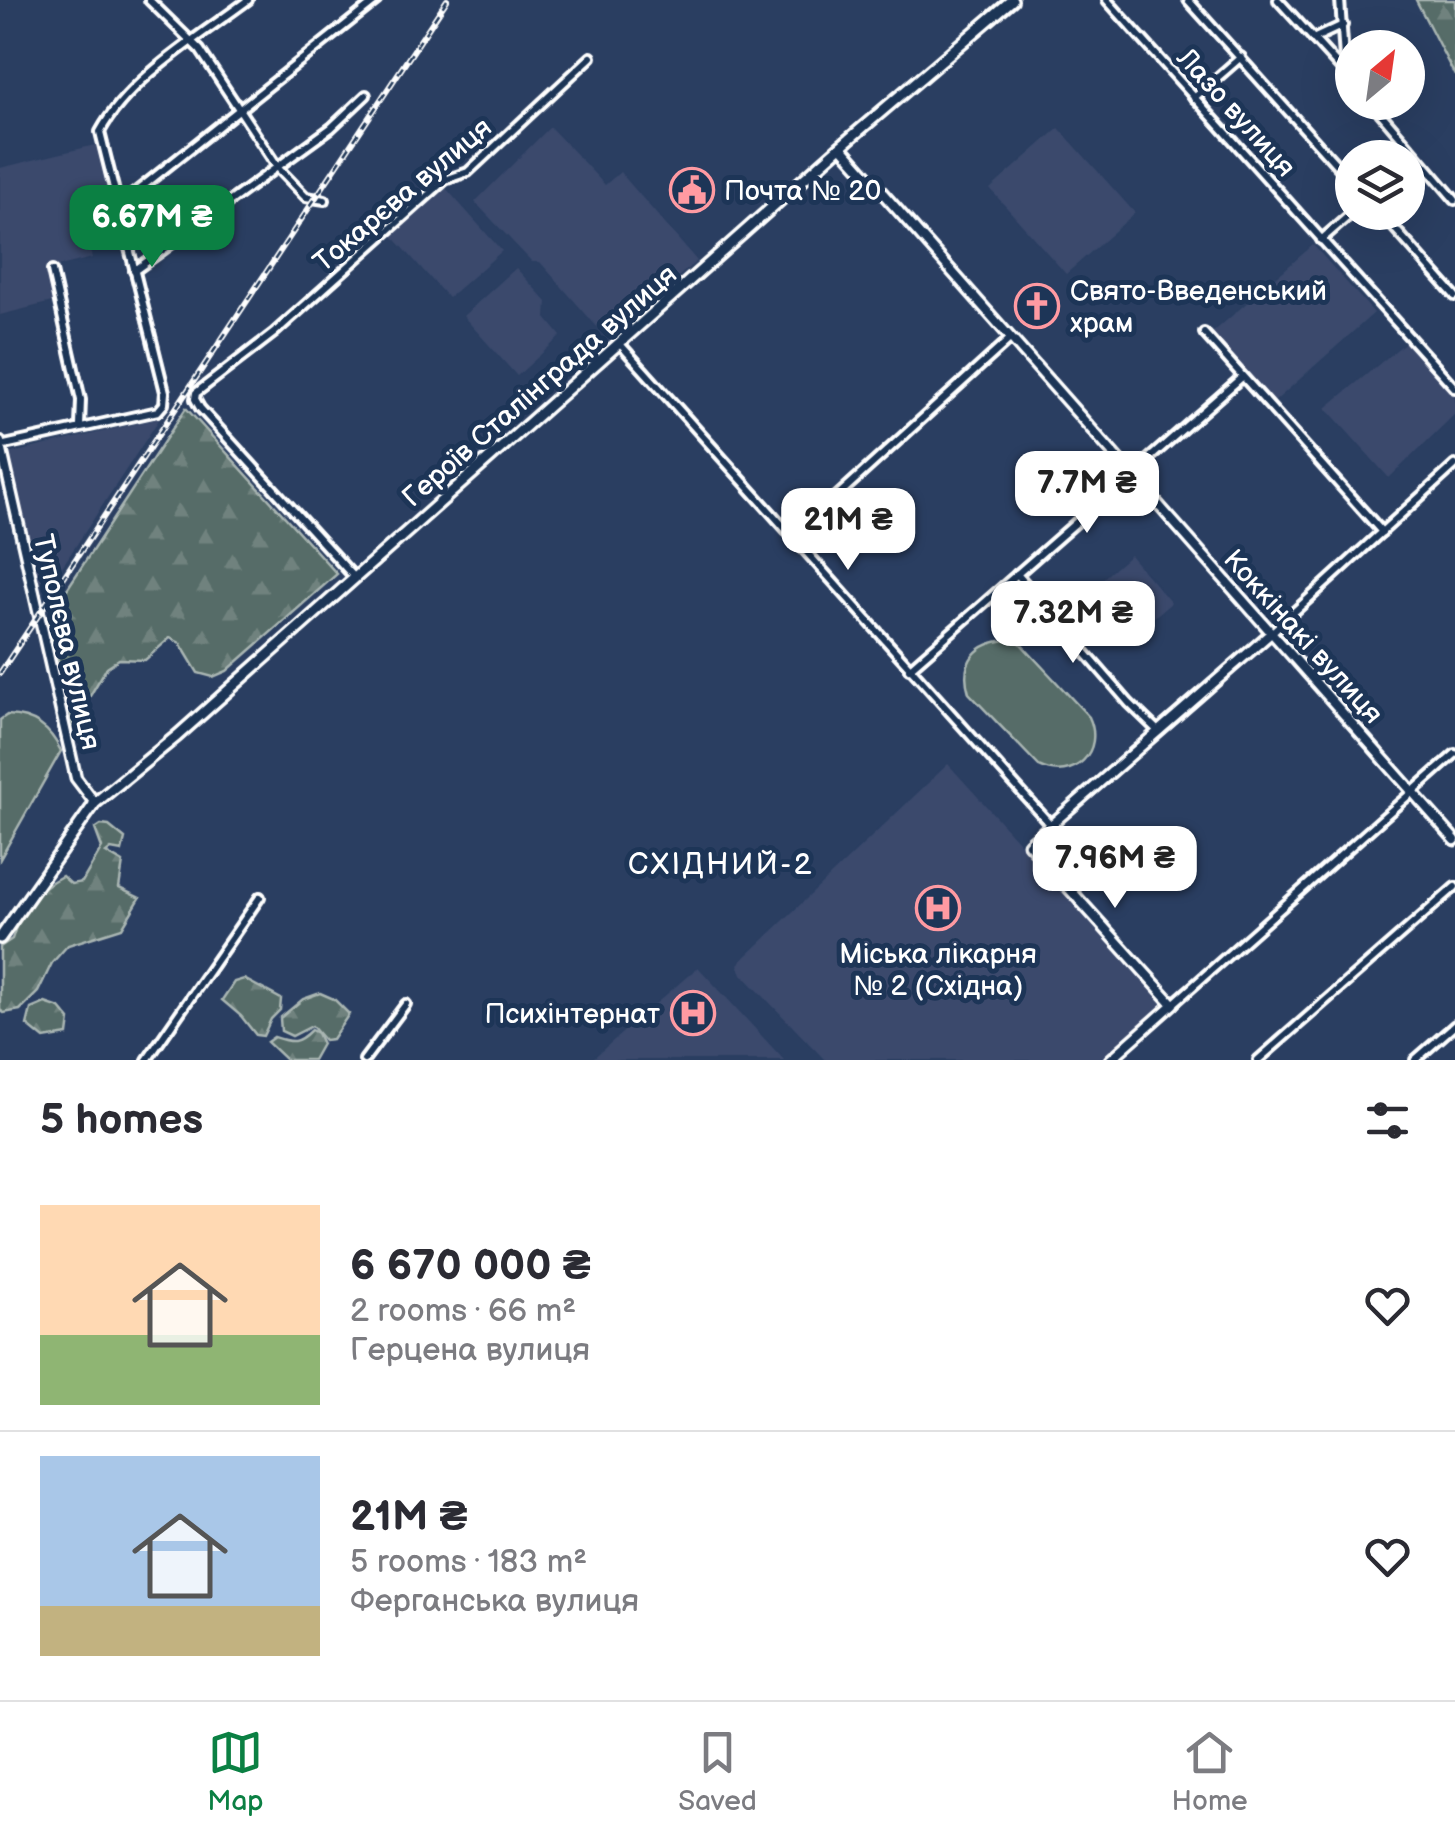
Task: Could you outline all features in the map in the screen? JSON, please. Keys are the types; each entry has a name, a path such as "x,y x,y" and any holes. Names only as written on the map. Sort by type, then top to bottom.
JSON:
{"main road":[{"name":"Героїв Сталінграда вулиця","path":"95,803 177,736 841,146 1012,0"},
{"path":"0,938 95,803"}],"street":[{"path":"150,0 200,50 278,168 306,198 324,200"},
{"path":"0,445 158,411 164,404 166,392 100,132 106,120 149,74 248,0"},
{"path":"118,206 377,0"},
{"name":"Лазо вулиця","path":"1107,0 1455,388"},
{"path":"1188,0 1335,163"},
{"path":"1278,0 1335,63"},
{"path":"1340,0 1343,30"},
{"path":"1313,39 1343,25"},
{"name":"Токарєва вулиця","path":"355,578 200,408 196,393 274,332 445,180 468,172 591,57"},
{"path":"1194,98 1241,58"},
{"path":"134,271 278,168 366,95"},
{"path":"1388,120 1405,140"},
{"name":"Коккінакі вулиця","path":"841,146 1455,840"},
{"path":"1425,164 1455,200"},
{"path":"1321,240 1335,228"},
{"path":"1396,230 1455,296"},
{"path":"52,271 81,400 80,426"},
{"path":"1204,333 1382,532"},
{"path":"792,537 1010,338"},
{"path":"620,344 1051,825"},
{"path":"909,669 1242,377"},
{"name":"Туполєва вулиця","path":"0,445 76,778 95,803"},
{"path":"1174,1004 1029,844 1455,465"},
{"path":"1017,574 1158,731"},
{"path":"1110,1060 1455,754"},
{"path":"1258,1060 1455,887"},
{"path":"146,1060 260,897"},
{"path":"364,1060 406,1004"},
{"path":"1415,1060 1455,1025"},
{"path":"1120,1051 1127,1060"}],"shaded area":[{"path":"550,127 605,185 620,172 697,261 606,337 540,262 532,262 475,202"},
{"path":"1059,128 1135,213 1066,274 990,189"},
{"path":"99,144 116,212 83,221 92,258 48,269 56,301 0,315 0,168"},
{"path":"444,186 502,251 448,298 390,233"},
{"path":"1313,245 1374,313 1273,403 1211,334"},
{"path":"516,268 547,302 546,318 561,336 517,376 463,316"},
{"path":"1407,341 1455,396 1455,414 1389,478 1326,408"},
{"path":"160,418 56,576 37,582 8,454"},
{"path":"1130,555 1171,603 1134,634 1093,587"},
{"name":"Міська лікарня № 2 (Східна)","path":"948,764 1164,1002 1101,1060 825,1060 742,974 738,964"},
{"name":"Психінтернат","path":"698,967 784,1060 591,1060"}],"green space":[{"path":"1416,0 1455,0 1455,76"},
{"path":"186,408 337,574 227,671 213,677 198,673 180,643 170,638 145,660 119,659 107,667 73,725 48,618"},
{"path":"1009,640 1020,643 1089,717 1093,741 1083,761 1074,767 1052,770 1039,766 969,693 967,671 973,655 988,645"},
{"path":"7,715 40,725 61,751 0,859 0,720"},
{"path":"109,826 125,839 122,851 111,849 106,853 123,863 119,888 140,898 122,928 68,945 52,963 38,992 20,1010 4,1013 0,1010 0,947 12,939 24,911 44,888 62,876 71,884 82,882 102,848 95,829"},
{"path":"244,979 281,999 280,1010 263,1036 256,1035 222,1000 234,982"},
{"path":"320,993 334,999 349,1014 332,1039 324,1040 312,1026 292,1036 281,1031 280,1018 303,999"},
{"path":"45,1003 60,1008 70,1020 68,1035 44,1039 27,1025 31,1009"},
{"path":"311,1030 322,1044 313,1060 286,1060 267,1042 274,1037 298,1040"}],"railway":[{"path":"0,673 447,0"}],"place":[{"name":"Почта № 20","path":"692,190"},
{"name":"Свято-Введенський храм","path":"1037,306"},
{"name":"Міська лікарня № 2 (Східна)","path":"938,908"},
{"name":"Психінтернат","path":"693,1013"}],"district":[{"name":"СХІДНИЙ-2","path":"721,864"}]}
